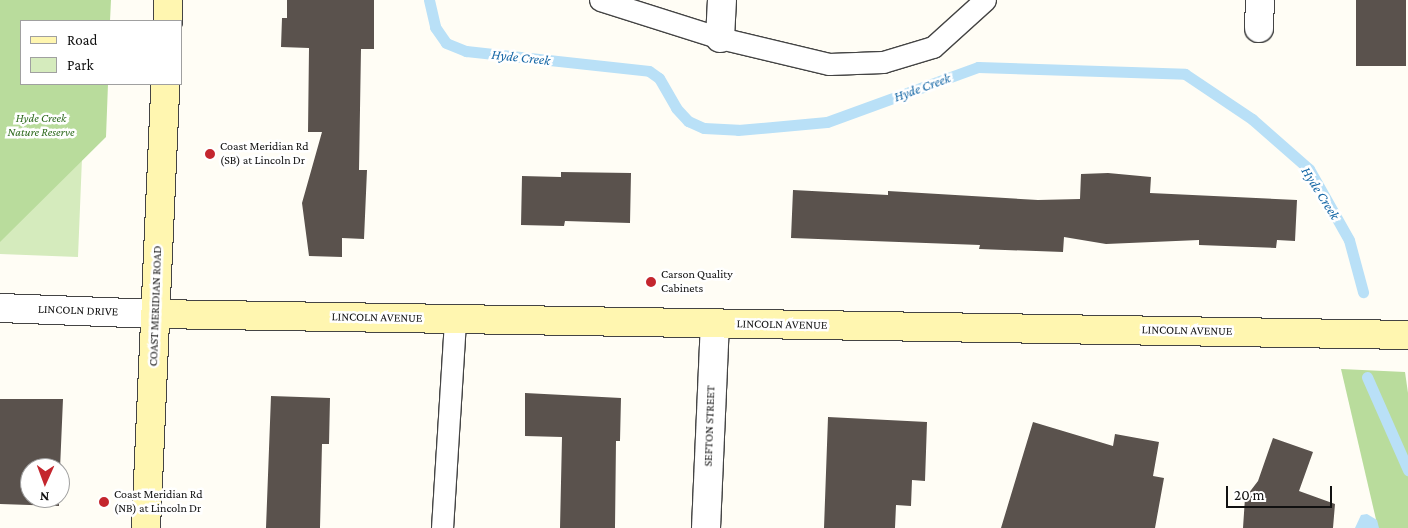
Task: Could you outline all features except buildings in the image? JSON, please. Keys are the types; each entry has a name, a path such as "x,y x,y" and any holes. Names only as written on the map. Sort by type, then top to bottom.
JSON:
{"main road":[{"path":"168,0 168,20"},
{"name":"COAST MERIDIAN ROAD","path":"146,528 165,85"},
{"name":"LINCOLN AVENUE","path":"156,314 1408,335"}],"street":[{"path":"720,38 722,0"},
{"path":"1259,28 1260,0"},
{"name":"LINCOLN DRIVE","path":"0,308 156,314"},
{"name":"SEFTON STREET","path":"706,528 714,324"}],"lane":[{"path":"600,0 720,38 829,64 883,62 933,47 985,0"},
{"path":"442,528 455,319"}],"green space":[{"name":"Hyde Creek Nature Reserve","path":"0,0 20,20 20,85 85,85 78,257 0,254"},
{"name":"Hyde Creek Nature Reserve","path":"0,0 111,0 110,20 20,20 20,85 108,85 106,137 0,242"},
{"path":"1341,369 1405,372 1408,393 1408,528 1378,528"}],"water":[{"path":"1367,514 1377,520 1379,528 1355,528 1361,515"}],"waterway":[{"name":"Hyde Creek","path":"429,0 435,27 446,43 466,51 649,71 659,78 676,108 688,121 704,128 738,130 827,122 978,67 1185,74 1252,119 1309,169 1349,240 1363,292"},
{"name":"Hyde Creek","path":"1367,377 1408,470"}],"place":[{"name":"Coast Meridian Rd (SB) at Lincoln Dr","path":"210,154"},
{"name":"Carson Quality Cabinets","path":"651,282"},
{"name":"Coast Meridian Rd (NB) at Lincoln Dr","path":"104,502"}]}
